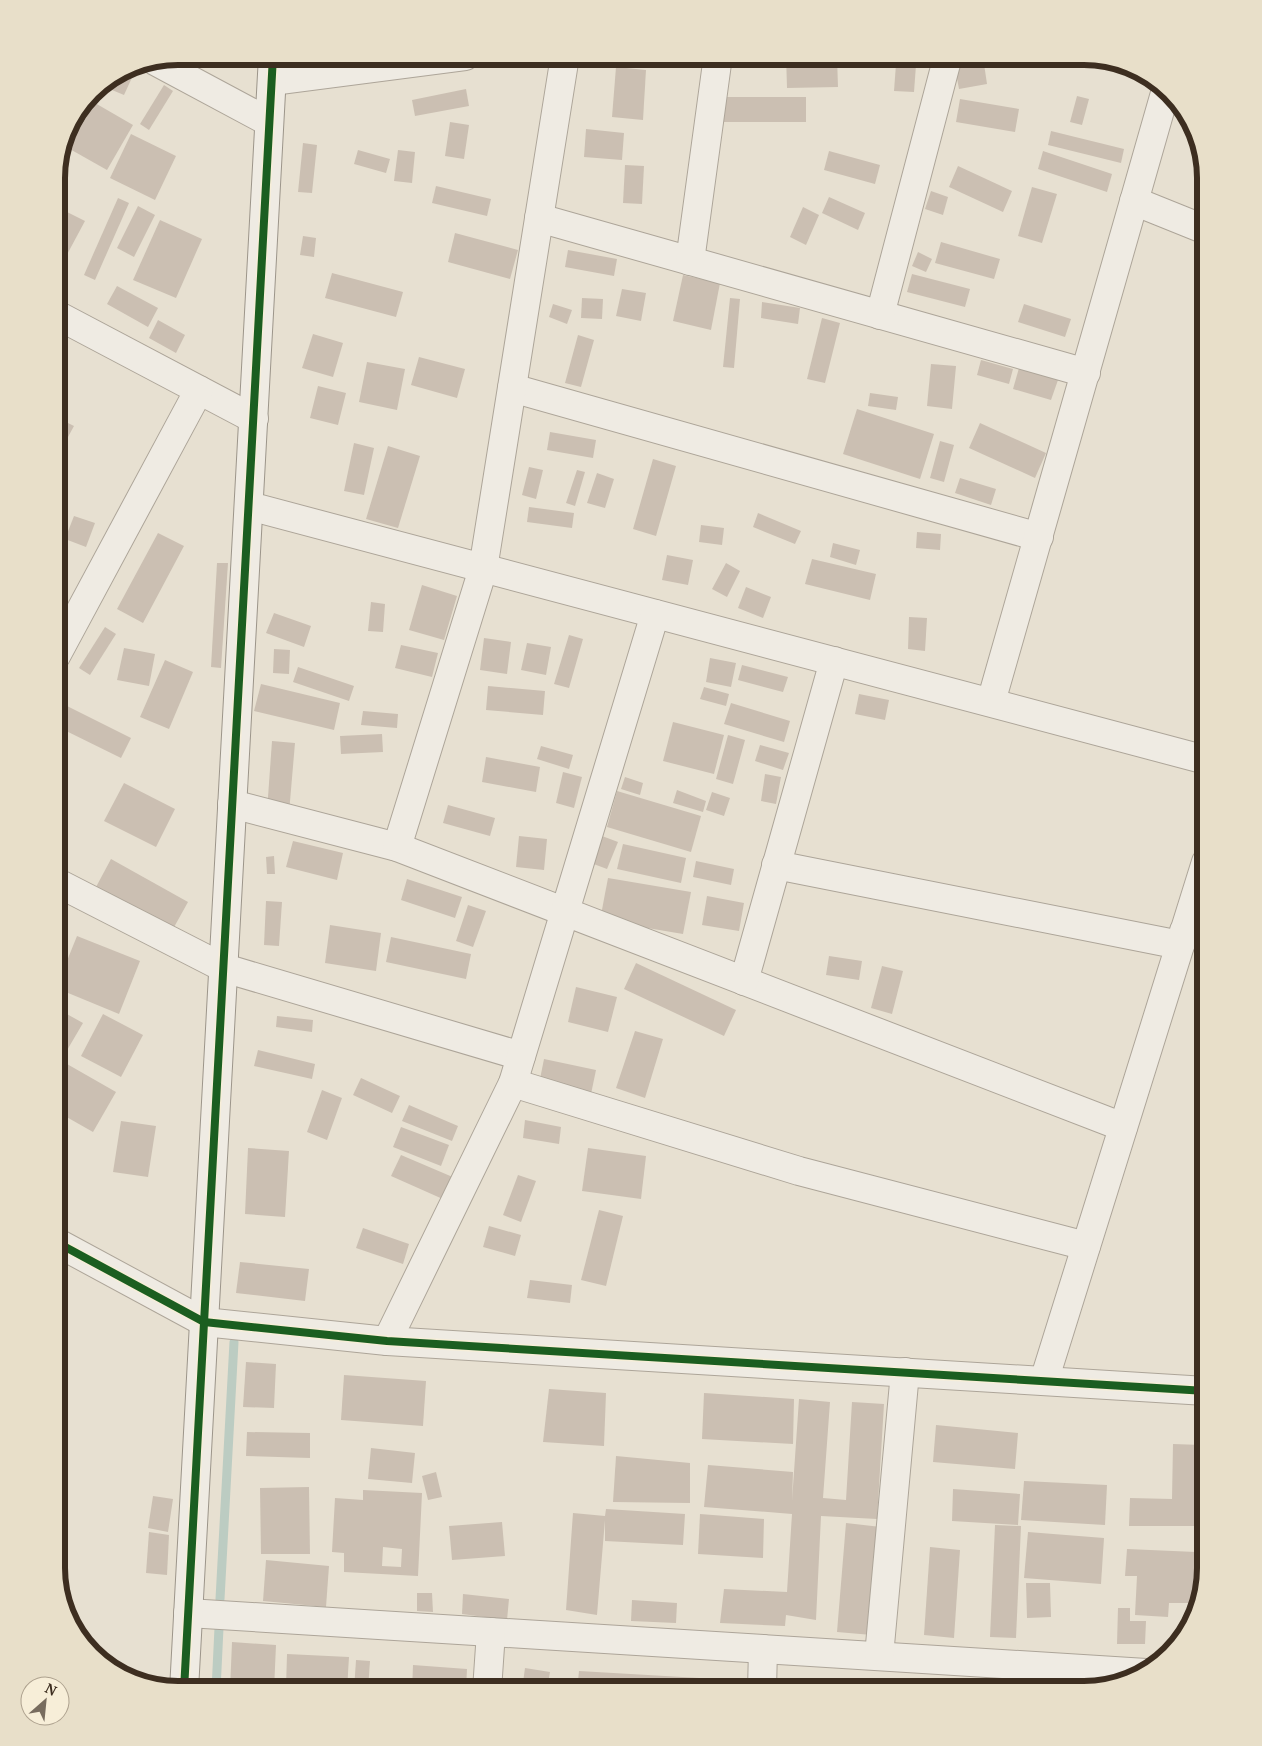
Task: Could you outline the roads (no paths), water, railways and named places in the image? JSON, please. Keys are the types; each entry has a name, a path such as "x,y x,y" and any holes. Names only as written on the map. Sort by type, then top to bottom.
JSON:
{"street":[{"path":"184,1681 273,68 321,65"},
{"path":"397,847 483,569 564,65"},
{"path":"690,261 717,65"},
{"path":"880,315 946,65"},
{"path":"164,66 270,122"},
{"path":"991,702 1164,99"},
{"path":"1134,201 1197,226"},
{"path":"539,218 1086,373"},
{"path":"65,320 254,419"},
{"path":"512,388 1039,537"},
{"path":"65,639 199,390"},
{"path":"248,506 1197,758"},
{"path":"387,1341 513,1083 655,614"},
{"path":"744,981 834,661"},
{"path":"232,804 397,847 1123,1127"},
{"path":"776,865 1190,938"},
{"path":"65,887 224,968 521,1056"},
{"path":"1044,1381 1123,1127 1190,938 1197,905"},
{"path":"513,1083 799,1171 1086,1246"},
{"path":"65,1247 204,1322 387,1341 1197,1390"},
{"path":"879,1656 905,1372"},
{"path":"188,1613 879,1656 1068,1679 1118,1675"},
{"path":"488,1681 491,1632"},
{"path":"762,1681 763,1649"}],"waterway":[{"path":"220,1599 234,1342"},
{"path":"216,1681 219,1628"}]}
